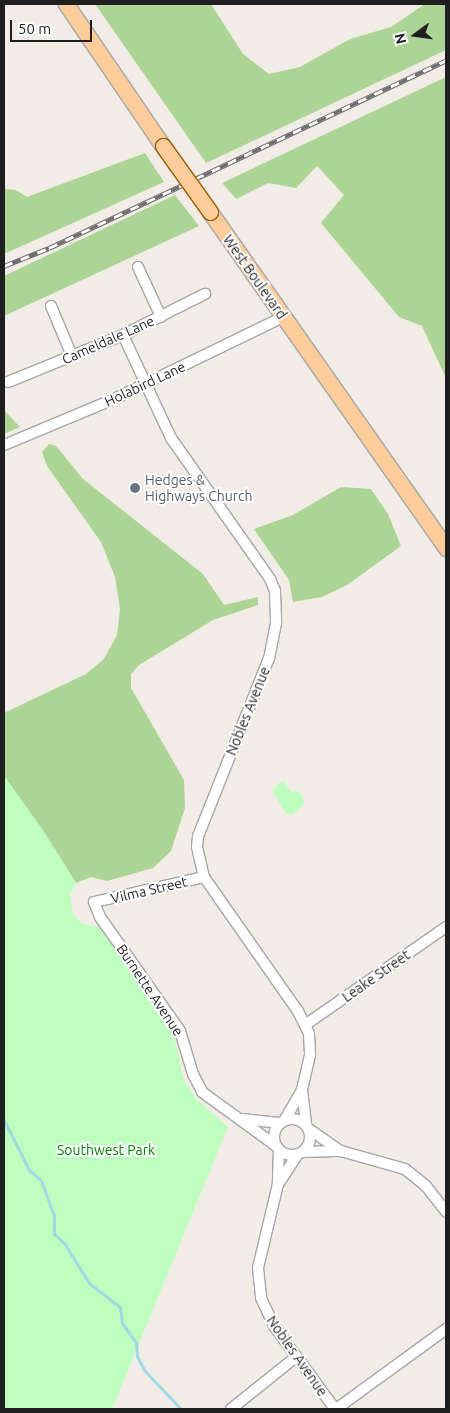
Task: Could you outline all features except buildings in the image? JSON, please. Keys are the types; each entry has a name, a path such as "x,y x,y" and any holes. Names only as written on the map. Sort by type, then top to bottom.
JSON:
{"main road":[{"name":"West Boulevard","path":"66,4 163,146 446,548"}],"street":[{"path":"138,267 161,316"},
{"name":"Cameldale Lane","path":"8,382 123,335 206,294"},
{"path":"50,306 72,356"},
{"name":"Holabird Lane","path":"4,445 147,384 283,317"},
{"name":"Nobles Avenue","path":"123,335 176,445 270,579 277,605 269,658 198,836 198,861 204,877 305,1025 310,1055 302,1090 282,1121"},
{"name":"Vilma Street","path":"94,902 204,877"},
{"name":"Burnette Avenue","path":"94,902 100,918 180,1031 192,1074 202,1092 242,1119 277,1148"},
{"name":"Leake Street","path":"305,1025 446,927"},
{"name":"Nobles Avenue","path":"302,1090 307,1127"},
{"path":"341,1151 296,1118 282,1121 274,1132 277,1148 300,1153 341,1151 405,1169 426,1186 446,1212"},
{"name":"Burnette Avenue","path":"242,1119 282,1121"},
{"path":"300,1153 310,1141 307,1127"},
{"name":"Nobles Avenue","path":"277,1148 278,1184 258,1268 258,1284 266,1312 296,1357 336,1409"},
{"name":"Nobles Avenue","path":"278,1184 300,1153"},
{"path":"336,1409 446,1329"},
{"path":"231,1409 296,1357"}],"green space":[{"path":"95,4 211,4 243,54 269,74 300,67 350,39 391,27 425,4 446,4 446,50 206,163"},
{"path":"446,77 446,378 422,326 399,317 321,223 344,195 317,166 296,188 268,183 236,199 222,183"},
{"path":"145,153 164,182 4,254 4,189 16,190 27,197"},
{"path":"175,195 199,226 4,316 4,276"},
{"path":"4,410 20,427 4,434"},
{"path":"49,444 56,446 83,479 203,574 224,605 258,597 258,605 213,620 139,665 131,674 131,688 184,780 185,808 171,851 153,868 107,881 91,877 76,883 42,829 4,776 4,713 86,674 104,659 117,635 120,609 115,577 101,542 47,466 42,452"},
{"path":"341,487 371,489 388,514 401,546 347,585 322,597 293,602 289,580 254,529 293,515"},
{"name":"Southwest Park","path":"4,776 42,829 76,883 70,894 73,914 82,924 100,927 174,1037 184,1080 197,1100 228,1127 112,1409 4,1408"},
{"path":"283,781 292,792 297,791 303,797 304,804 293,814 286,814 272,790"}],"waterway":[{"path":"4,1120 29,1170 41,1180 54,1215 54,1234 64,1243 89,1283 120,1307 122,1323 136,1342 137,1356 144,1370 181,1409"}],"railway":[{"path":"4,266 49,248 446,60"}],"place":[{"name":"Hedges & Highways Church","path":"135,488"}]}
